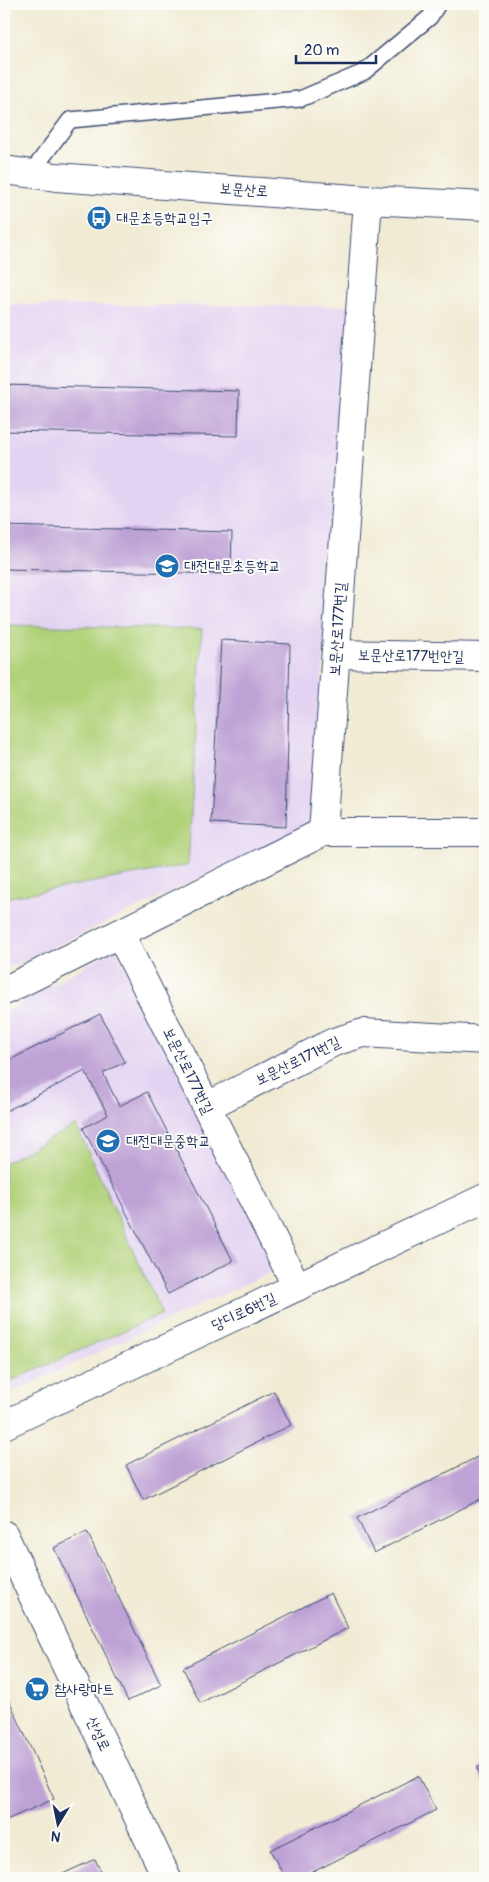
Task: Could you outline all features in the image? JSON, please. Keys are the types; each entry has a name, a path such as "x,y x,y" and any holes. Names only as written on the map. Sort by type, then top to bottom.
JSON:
{"street":[{"name":"보문산로","path":"4,170 31,174 368,200 485,206"},
{"name":"보문산로177번길","path":"323,832 368,200"},
{"name":"보문산로177번안길","path":"336,654 485,657"},
{"path":"4,991 323,832 485,832"},
{"name":"보문산로177번길","path":"120,934 297,1287"},
{"name":"보문산로171번길","path":"206,1107 334,1042 363,1033 485,1040"},
{"name":"당디로6번길","path":"4,1425 485,1198"},
{"name":"산성로","path":"4,1535 167,1878"}],"lane":[{"path":"31,174 70,120 300,99 364,72 430,17 438,4"}],"shaded area":[{"name":"대전대문초등학교","path":"4,305 352,306 310,827 4,970"},
{"name":"대전대문중학교","path":"116,948 277,1269 4,1396 4,1013"}],"green space":[{"path":"4,625 202,629 188,865 4,898"},
{"path":"76,1125 162,1314 4,1384 4,1163"}],"building":[{"path":"4,385 239,391 238,436 4,431"},
{"path":"4,526 232,532 231,574 4,569"},
{"path":"221,640 290,644 286,827 211,823"},
{"path":"100,1014 125,1062 103,1073 119,1106 147,1092 233,1261 168,1294 83,1128 108,1115 85,1071 4,1112 4,1063"},
{"path":"274,1391 291,1425 143,1500 126,1465"},
{"path":"485,1453 485,1497 374,1553 357,1518"},
{"path":"87,1532 161,1685 128,1701 54,1548"},
{"path":"331,1593 348,1628 200,1703 183,1668"},
{"path":"4,1689 54,1799 4,1821"},
{"path":"485,1764 485,1785 477,1768"},
{"path":"418,1776 436,1810 301,1878 285,1878 270,1850"},
{"path":"95,1859 104,1878 54,1878"}],"place":[{"name":"대문초등학교입구","path":"99,218"},
{"name":"대전대문초등학교","path":"167,566"},
{"name":"대전대문중학교","path":"108,1141"},
{"name":"참사랑마트","path":"37,1689"}]}
